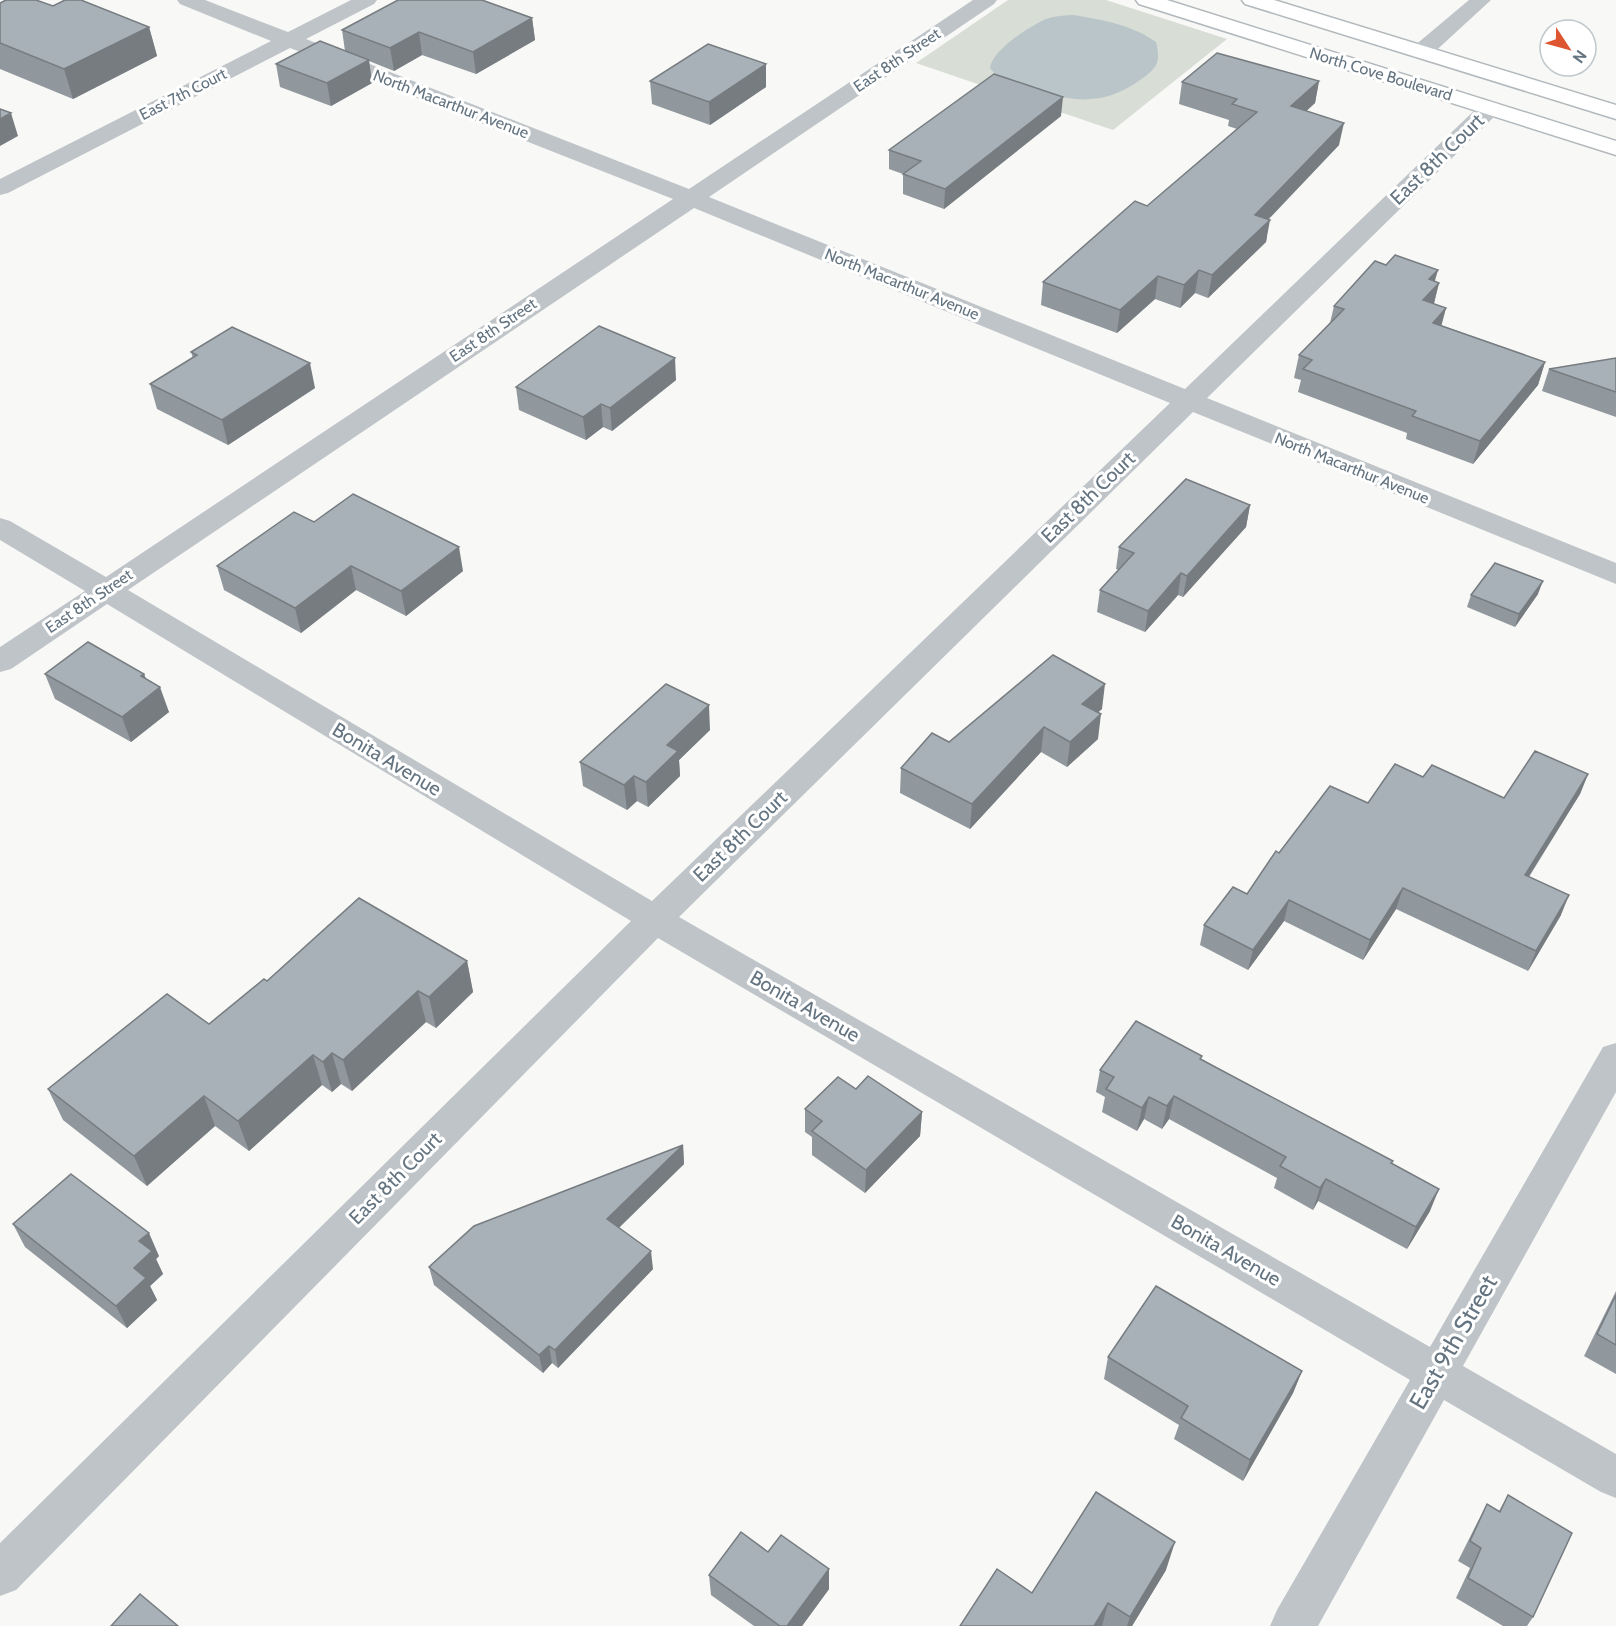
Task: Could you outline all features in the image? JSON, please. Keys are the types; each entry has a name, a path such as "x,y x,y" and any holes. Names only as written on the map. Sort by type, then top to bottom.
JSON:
{"main road":[{"name":"North Cove Boulevard","path":"1146,0 1610,145"},
{"name":"North Cove Boulevard","path":"1229,2 1324,22 1616,112"}],"street":[{"name":"North Macarthur Avenue","path":"187,0 691,198 1616,574"},
{"name":"East 7th Court","path":"0,188 366,0"},
{"name":"East 8th Street","path":"0,662 987,0"},
{"path":"1421,52 1481,0"},
{"name":"East 8th Court","path":"0,1574 655,919 1490,108"},
{"name":"Bonita Avenue","path":"0,526 104,591 655,919 1616,1477"},
{"name":"East 9th Street","path":"1293,1626 1616,1058"}],"shaded area":[{"path":"1008,0 1106,0 1227,39 1113,130 916,63"},
{"path":"1074,15 1127,27 1147,36 1156,42 1158,60 1154,68 1140,80 1121,91 1103,97 1085,99 1050,94 995,74 990,68 992,61 1004,46 1031,27 1049,18"}],"building":[{"path":"6,0 36,0 53,6 65,0 81,0 149,27 64,69 0,43 0,3"},
{"path":"398,0 482,0 532,18 473,52 419,32 390,48 342,30"},
{"path":"320,41 369,60 327,83 276,64"},
{"path":"708,44 766,64 709,102 650,81"},
{"path":"1217,53 1319,81 1291,106 1344,123 1255,215 1270,220 1212,275 1199,270 1184,285 1158,276 1120,310 1043,282 1135,201 1147,206 1257,112 1232,104 1237,99 1182,82"},
{"path":"994,74 1063,97 945,189 903,174 921,161 889,150"},
{"path":"0,109 11,113 0,119"},
{"path":"1395,255 1438,270 1429,279 1439,283 1423,300 1446,308 1433,323 1545,362 1480,441 1412,416 1416,411 1303,369 1312,360 1299,355 1344,309 1334,306 1375,261 1386,265"},
{"path":"599,326 675,358 610,408 601,404 583,417 516,387"},
{"path":"232,327 310,363 222,420 150,384 197,355 191,352"},
{"path":"1616,358 1616,392 1549,369"},
{"path":"1186,479 1250,505 1187,576 1181,573 1148,611 1100,590 1134,553 1119,547"},
{"path":"353,494 459,547 401,591 351,566 295,608 217,566 294,512 314,522"},
{"path":"1495,563 1543,581 1519,614 1471,595"},
{"path":"88,642 144,674 141,676 160,687 122,717 45,674"},
{"path":"1053,655 1105,684 1082,704 1101,714 1070,742 1044,727 972,804 901,768 932,733 949,742"},
{"path":"666,684 709,705 667,745 678,751 646,782 634,776 624,785 580,762"},
{"path":"1535,751 1588,774 1525,875 1569,895 1536,951 1403,888 1370,940 1289,900 1253,950 1204,925 1233,887 1247,894 1276,851 1279,853 1330,786 1368,803 1395,764 1423,777 1432,765 1504,798"},
{"path":"359,898 467,961 429,997 418,991 343,1060 332,1053 323,1062 313,1055 238,1121 204,1096 134,1156 48,1089 167,994 209,1024 264,979 267,981"},
{"path":"1136,1021 1202,1056 1200,1059 1393,1161 1391,1163 1439,1189 1416,1227 1326,1179 1320,1188 1280,1166 1286,1157 1174,1096 1167,1106 1149,1097 1142,1108 1106,1089 1114,1077 1100,1070"},
{"path":"868,1076 922,1112 866,1170 812,1131 822,1121 805,1109 838,1077 856,1089"},
{"path":"683,1145 607,1219 651,1251 555,1350 549,1346 539,1355 429,1267 474,1226"},
{"path":"71,1174 149,1233 139,1241 152,1251 134,1268 146,1278 116,1306 13,1224"},
{"path":"1156,1286 1302,1371 1250,1460 1181,1418 1188,1406 1108,1357"},
{"path":"1616,1295 1616,1345 1597,1334"},
{"path":"1096,1492 1175,1542 1130,1617 1108,1603 1094,1626 960,1626 997,1569 1032,1593"},
{"path":"1508,1495 1572,1533 1533,1617 1468,1578 1481,1548 1470,1541 1487,1504 1500,1512"},
{"path":"741,1532 768,1552 781,1535 829,1569 787,1626 780,1626 709,1575"},
{"path":"140,1594 178,1626 111,1626"}]}
